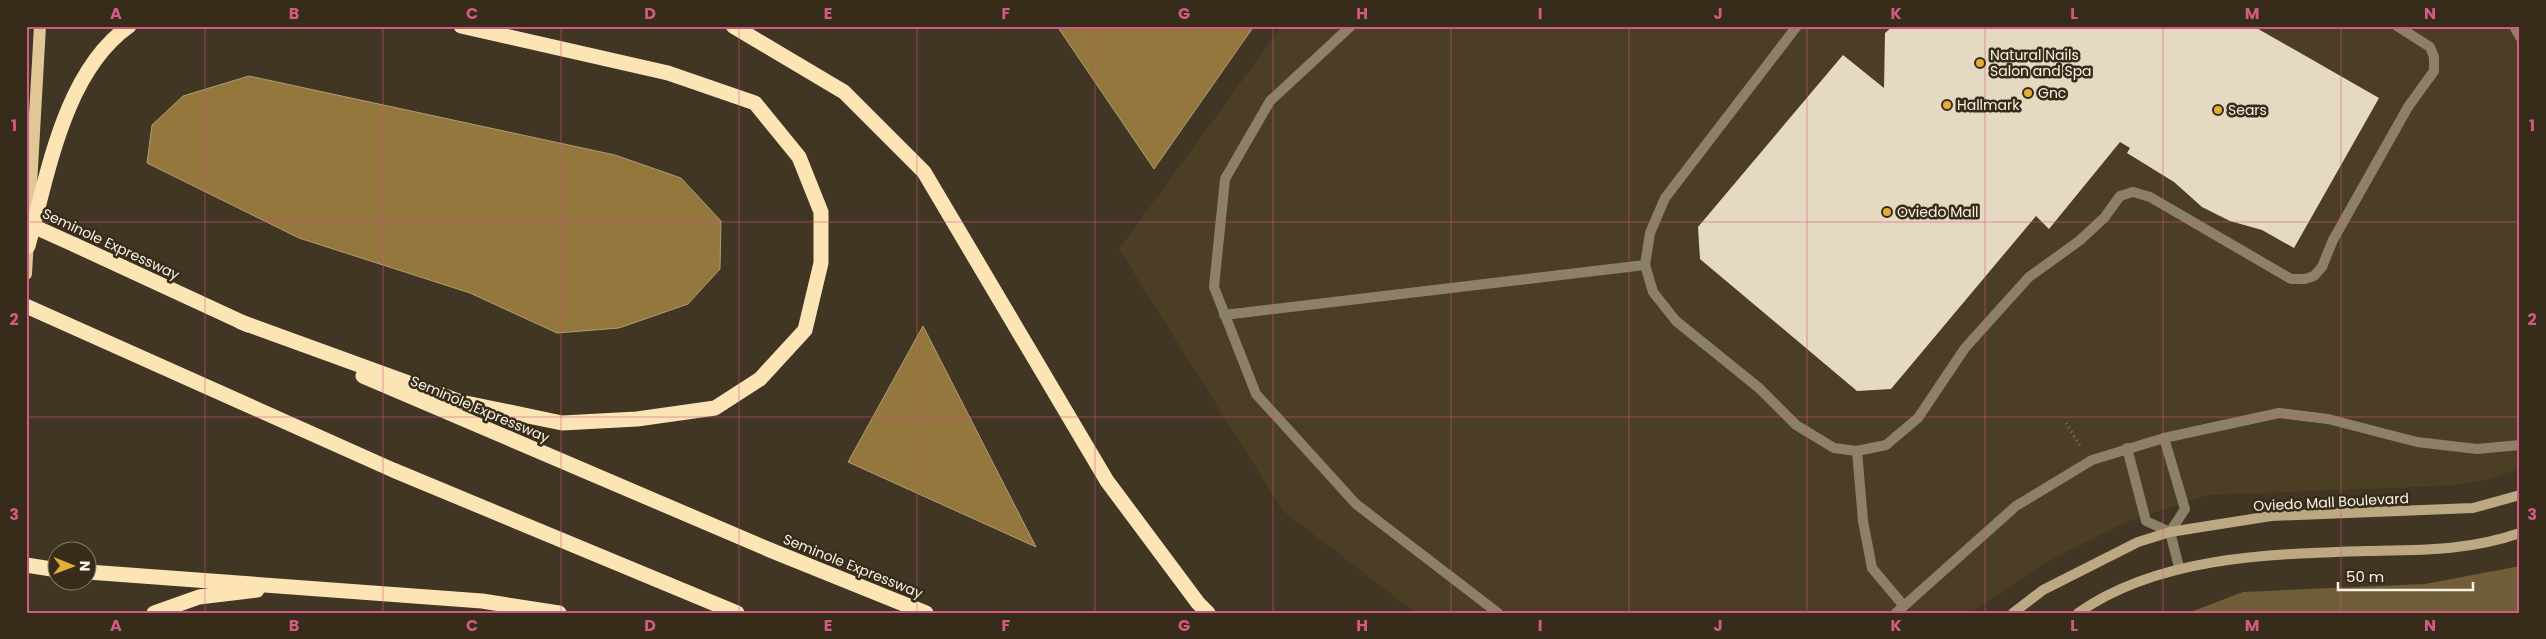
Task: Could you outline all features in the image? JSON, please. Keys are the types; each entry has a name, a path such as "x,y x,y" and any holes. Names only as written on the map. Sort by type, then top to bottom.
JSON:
{"highway":[{"path":"28,246 55,150 74,95 98,56 129,26"},
{"path":"241,322 461,402 562,423 637,419 715,408 760,379 805,330 822,263 821,212 799,157 755,103 668,72 461,26"},
{"path":"733,26 844,92 924,172 1106,481 1198,603 1208,613"},
{"name":"Seminole Expressway","path":"26,223 241,322 420,401 751,542 926,613"},
{"path":"26,306 393,470 737,613"},
{"path":"26,565 48,568"},
{"path":"98,573 482,601 559,613"},
{"path":"154,613 199,597 296,586"}],"main road":[{"path":"26,274 40,26"}],"street":[{"name":"Oviedo Mall Boulevard","path":"2013,613 2051,586 2138,542 2170,532 2271,516 2473,508 2520,495"},
{"path":"2078,613 2128,587 2179,567 2258,556 2467,548 2520,533"}],"lane":[{"path":"1350,26 1270,102 1225,179 1214,288 1256,394 1356,504 1498,613"},
{"path":"1797,26 1665,198 1650,233 1645,265 1653,292 1676,321 1759,388 1796,425 1834,448 1857,451 1886,444 1918,418 1965,348 2029,277 2079,241 2104,218 2120,196 2133,192 2150,197 2291,279 2305,279 2314,276 2322,267 2333,240 2408,107 2434,71 2434,57 2430,47 2397,26"},
{"path":"2514,26 2520,37"},
{"path":"1224,314 1645,265"},
{"path":"1857,451 1863,521 1872,568 1900,609 2016,506 2092,460 2164,438 2279,413 2328,419 2417,442 2477,449 2520,445"},
{"path":"2164,438 2185,508 2170,532 2179,567"},
{"path":"2127,448 2146,521 2170,532"}],"path":[{"path":"2066,423 2080,446"}],"shaded area":[{"path":"1057,26 1254,26 1154,169"},
{"name":"Oviedo Mall","path":"1282,26 2520,26 2520,469 2486,480 2445,486 2207,495 2124,523 2054,558 1970,613 1416,613 1283,511 1119,249"},
{"path":"249,76 615,155 681,178 721,221 720,269 688,304 619,328 557,333 470,293 299,238 147,163 152,125 183,96"},
{"path":"923,326 1036,547 848,462"},
{"path":"2520,566 2520,613 2188,613 2243,592 2425,584"}],"building":[{"name":"Oviedo Mall","path":"1893,26 2168,26 2172,28 2173,26 2253,26 2379,98 2294,248 2262,230 2230,221 2202,207 2174,182 2127,153 2130,148 2120,142 2049,229 2036,216 1891,389 1857,391 1700,259 1698,227 1843,55 1884,88 1885,33"}],"place":[{"name":"Natural Nails Salon and Spa","path":"1980,63"},
{"name":"Gnc","path":"2028,93"},
{"name":"Hallmark","path":"1947,105"},
{"name":"Sears","path":"2218,110"},
{"name":"Oviedo Mall","path":"1887,212"}]}
